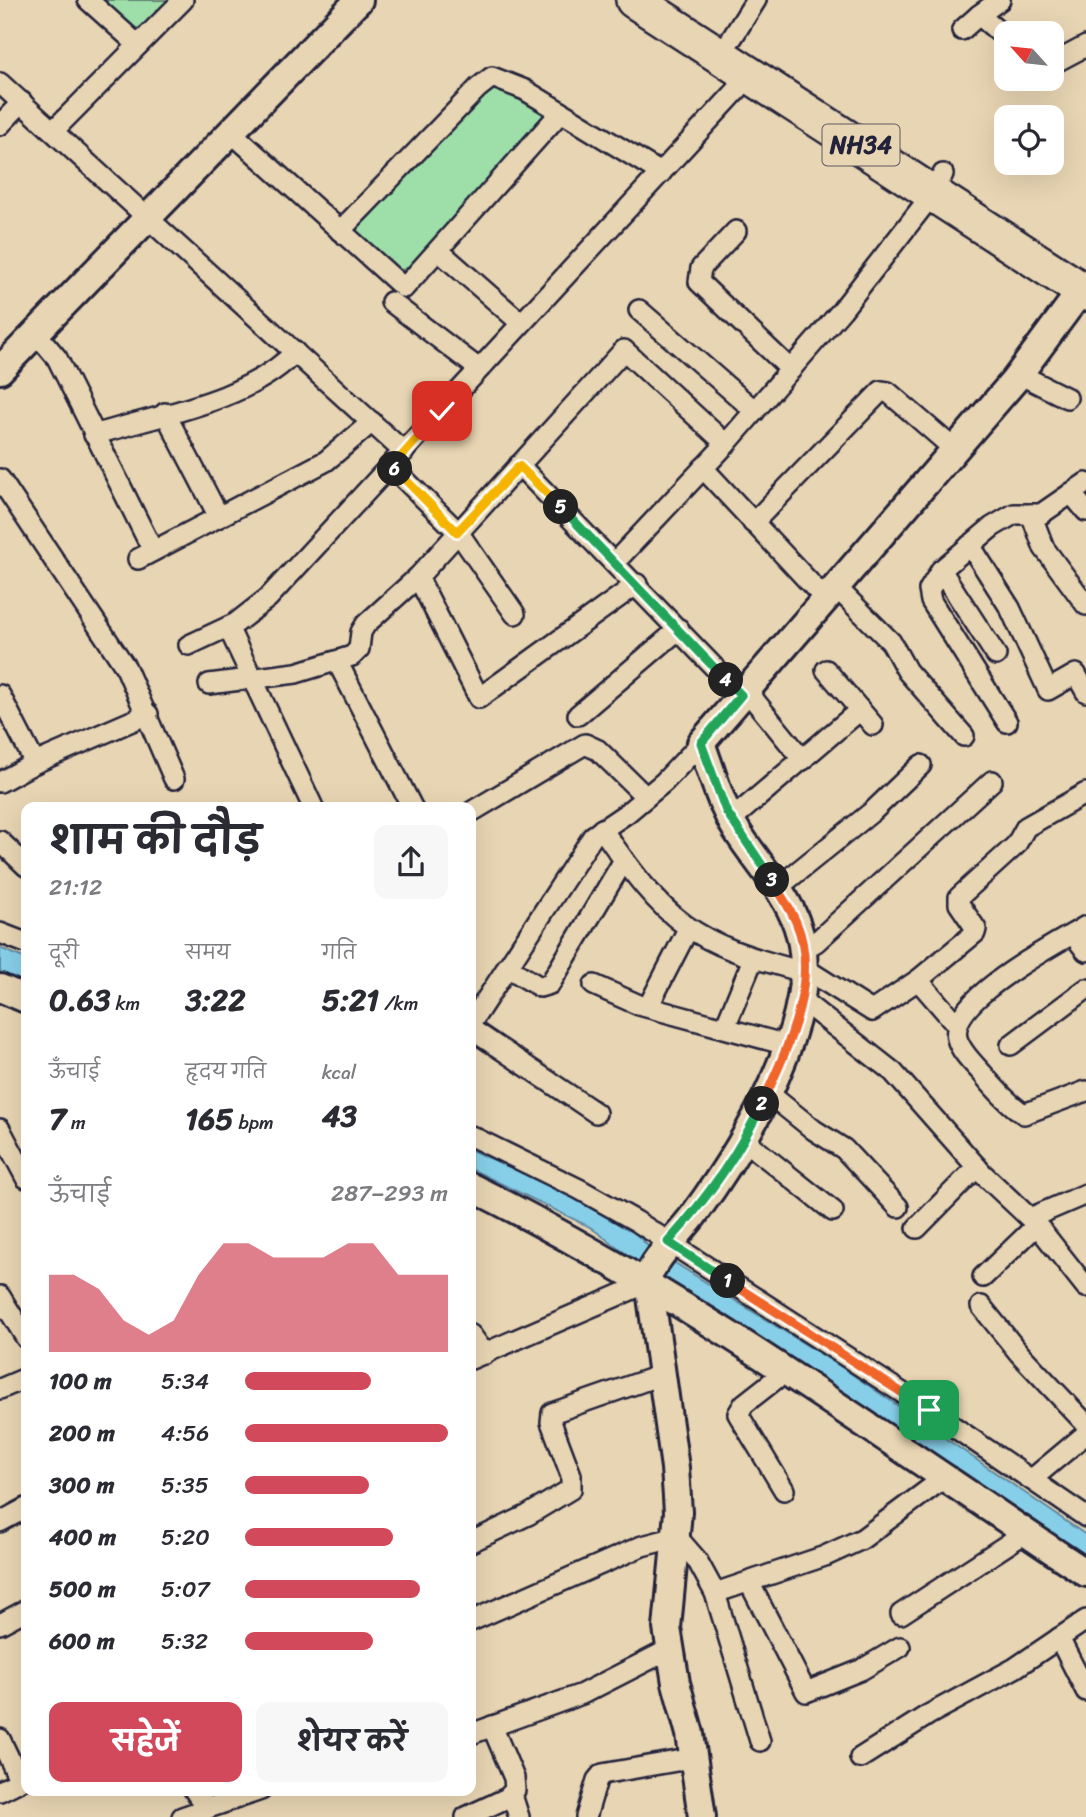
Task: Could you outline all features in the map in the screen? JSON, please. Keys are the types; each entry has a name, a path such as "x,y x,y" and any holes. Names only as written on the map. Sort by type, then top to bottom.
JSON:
{"highway":[{"name":"NH34","path":"634,0 750,76 939,183"},
{"name":"NH34","path":"672,0 732,38 1085,283"}],"street":[{"path":"88,0 138,45"},
{"path":"54,130 183,0"},
{"path":"0,370 358,0"},
{"path":"732,38 756,0"},
{"path":"962,30 999,0"},
{"path":"979,15 994,28"},
{"path":"1064,58 1086,46"},
{"path":"189,645 228,627 268,598 750,76"},
{"path":"340,231 478,88 492,77 525,90 661,173"},
{"path":"0,83 372,422 457,532 515,614"},
{"path":"0,125 22,102"},
{"path":"231,132 404,288 561,112"},
{"path":"615,562 791,370 842,310 939,183"},
{"path":"736,230 704,264 698,273 699,282 791,370"},
{"path":"439,251 522,323"},
{"path":"476,1015 578,855 593,836 646,797 701,743 1019,374 1085,283"},
{"path":"391,302 479,369"},
{"path":"639,310 755,411"},
{"path":"36,333 57,358 146,555 326,461 347,446 372,422"},
{"path":"209,684 252,680 338,663 359,649 361,632 366,625 418,576 624,350 726,444"},
{"path":"94,435 234,392 270,376 295,352"},
{"path":"1019,374 1067,398"},
{"path":"753,523 881,391 888,392 954,449"},
{"path":"165,413 219,517"},
{"path":"519,466 743,693 803,760"},
{"path":"703,468 753,523 830,593 891,642 907,671 964,736"},
{"path":"0,479 127,668 174,779"},
{"path":"1007,722 929,596 931,584 942,570 970,545 1007,518 1021,513 1046,512 1079,488 1086,511"},
{"path":"1031,514 1044,548 1086,605"},
{"path":"970,545 1010,608 1048,691 1076,674 1086,692"},
{"path":"942,570 996,654"},
{"path":"418,576 479,698 637,584"},
{"path":"228,627 305,802"},
{"path":"578,715 679,629"},
{"path":"338,663 409,802"},
{"path":"731,820 803,760 867,718 826,670"},
{"path":"0,695 35,763"},
{"path":"0,782 35,763 148,715"},
{"path":"701,743 731,820 797,923 804,963 800,999 787,1045 744,1140 691,1218 665,1245 648,1279 675,1468 677,1538 667,1628 694,1758 702,1817"},
{"path":"476,809 584,744 598,750 646,797"},
{"path":"776,889 863,820 921,765"},
{"path":"804,963 816,942 992,780"},
{"path":"603,829 644,888 688,929 729,951 753,959 804,963 872,1011 918,980 975,933 976,929 959,904 959,897 1016,845 1026,827 1086,793"},
{"path":"0,841 21,861"},
{"path":"507,967 540,987 550,984 624,860"},
{"path":"648,1007 688,929"},
{"path":"1086,951 1080,930 995,983 974,1001 957,1026 957,1038 963,1050 996,1090 1024,1114 1086,1091"},
{"path":"0,933 21,941"},
{"path":"726,1027 753,959"},
{"path":"918,980 957,1026"},
{"path":"594,985 648,1007 787,1045"},
{"path":"0,988 21,997"},
{"path":"1011,1045 1086,989"},
{"path":"800,999 893,1072 976,1167 1033,1221 1086,1287"},
{"path":"476,1024 596,1113"},
{"path":"767,1092 814,1130 844,1149 898,1207"},
{"path":"0,1129 21,1169"},
{"path":"476,1138 579,1189 1032,1479 1086,1517"},
{"path":"744,1140 832,1212"},
{"path":"917,1228 976,1167"},
{"path":"476,1190 648,1279 1086,1573"},
{"path":"983,1277 1033,1221 1086,1194"},
{"path":"478,1356 648,1279"},
{"path":"0,1296 21,1330"},
{"path":"981,1306 1019,1353 1086,1424"},
{"path":"784,1490 738,1414 744,1404 786,1371"},
{"path":"476,1540 528,1515 571,1489 571,1475 551,1422 552,1413 661,1375"},
{"path":"0,1389 21,1380"},
{"path":"1032,1479 1086,1434"},
{"path":"715,1593 862,1539 944,1478"},
{"path":"0,1522 21,1511"},
{"path":"901,1614 1025,1532"},
{"path":"677,1538 697,1560 715,1593 761,1741"},
{"path":"476,1619 642,1546 677,1538"},
{"path":"750,1582 806,1692 861,1670 900,1647"},
{"path":"0,1624 21,1613"},
{"path":"860,1758 928,1715 1015,1668 1086,1620"},
{"path":"1059,1638 1086,1691"},
{"path":"476,1732 582,1694 670,1649"},
{"path":"492,1727 514,1778 512,1795 519,1817"},
{"path":"0,1739 21,1776"},
{"path":"586,1817 597,1780 602,1774 694,1758"},
{"path":"0,1791 21,1781"},
{"path":"466,1817 512,1795"},
{"path":"198,1796 207,1809"},
{"path":"182,1817 244,1796"}],"green space":[{"path":"104,0 169,0 146,25 134,30"},
{"path":"495,85 543,114 545,119 412,266 398,272 353,233 354,227"}],"water":[{"path":"0,948 21,957 21,982 0,972"},
{"path":"476,1152 588,1202 631,1230 648,1246 843,1368 1086,1535 1086,1555 801,1365 636,1261 590,1227 476,1171"}],"route":[{"path":"442,411 392,467 457,532 519,466 637,584 741,695 701,743 726,811 797,923 804,949 804,985 793,1028 765,1098 744,1140 691,1218 668,1242 929,1410"}]}
